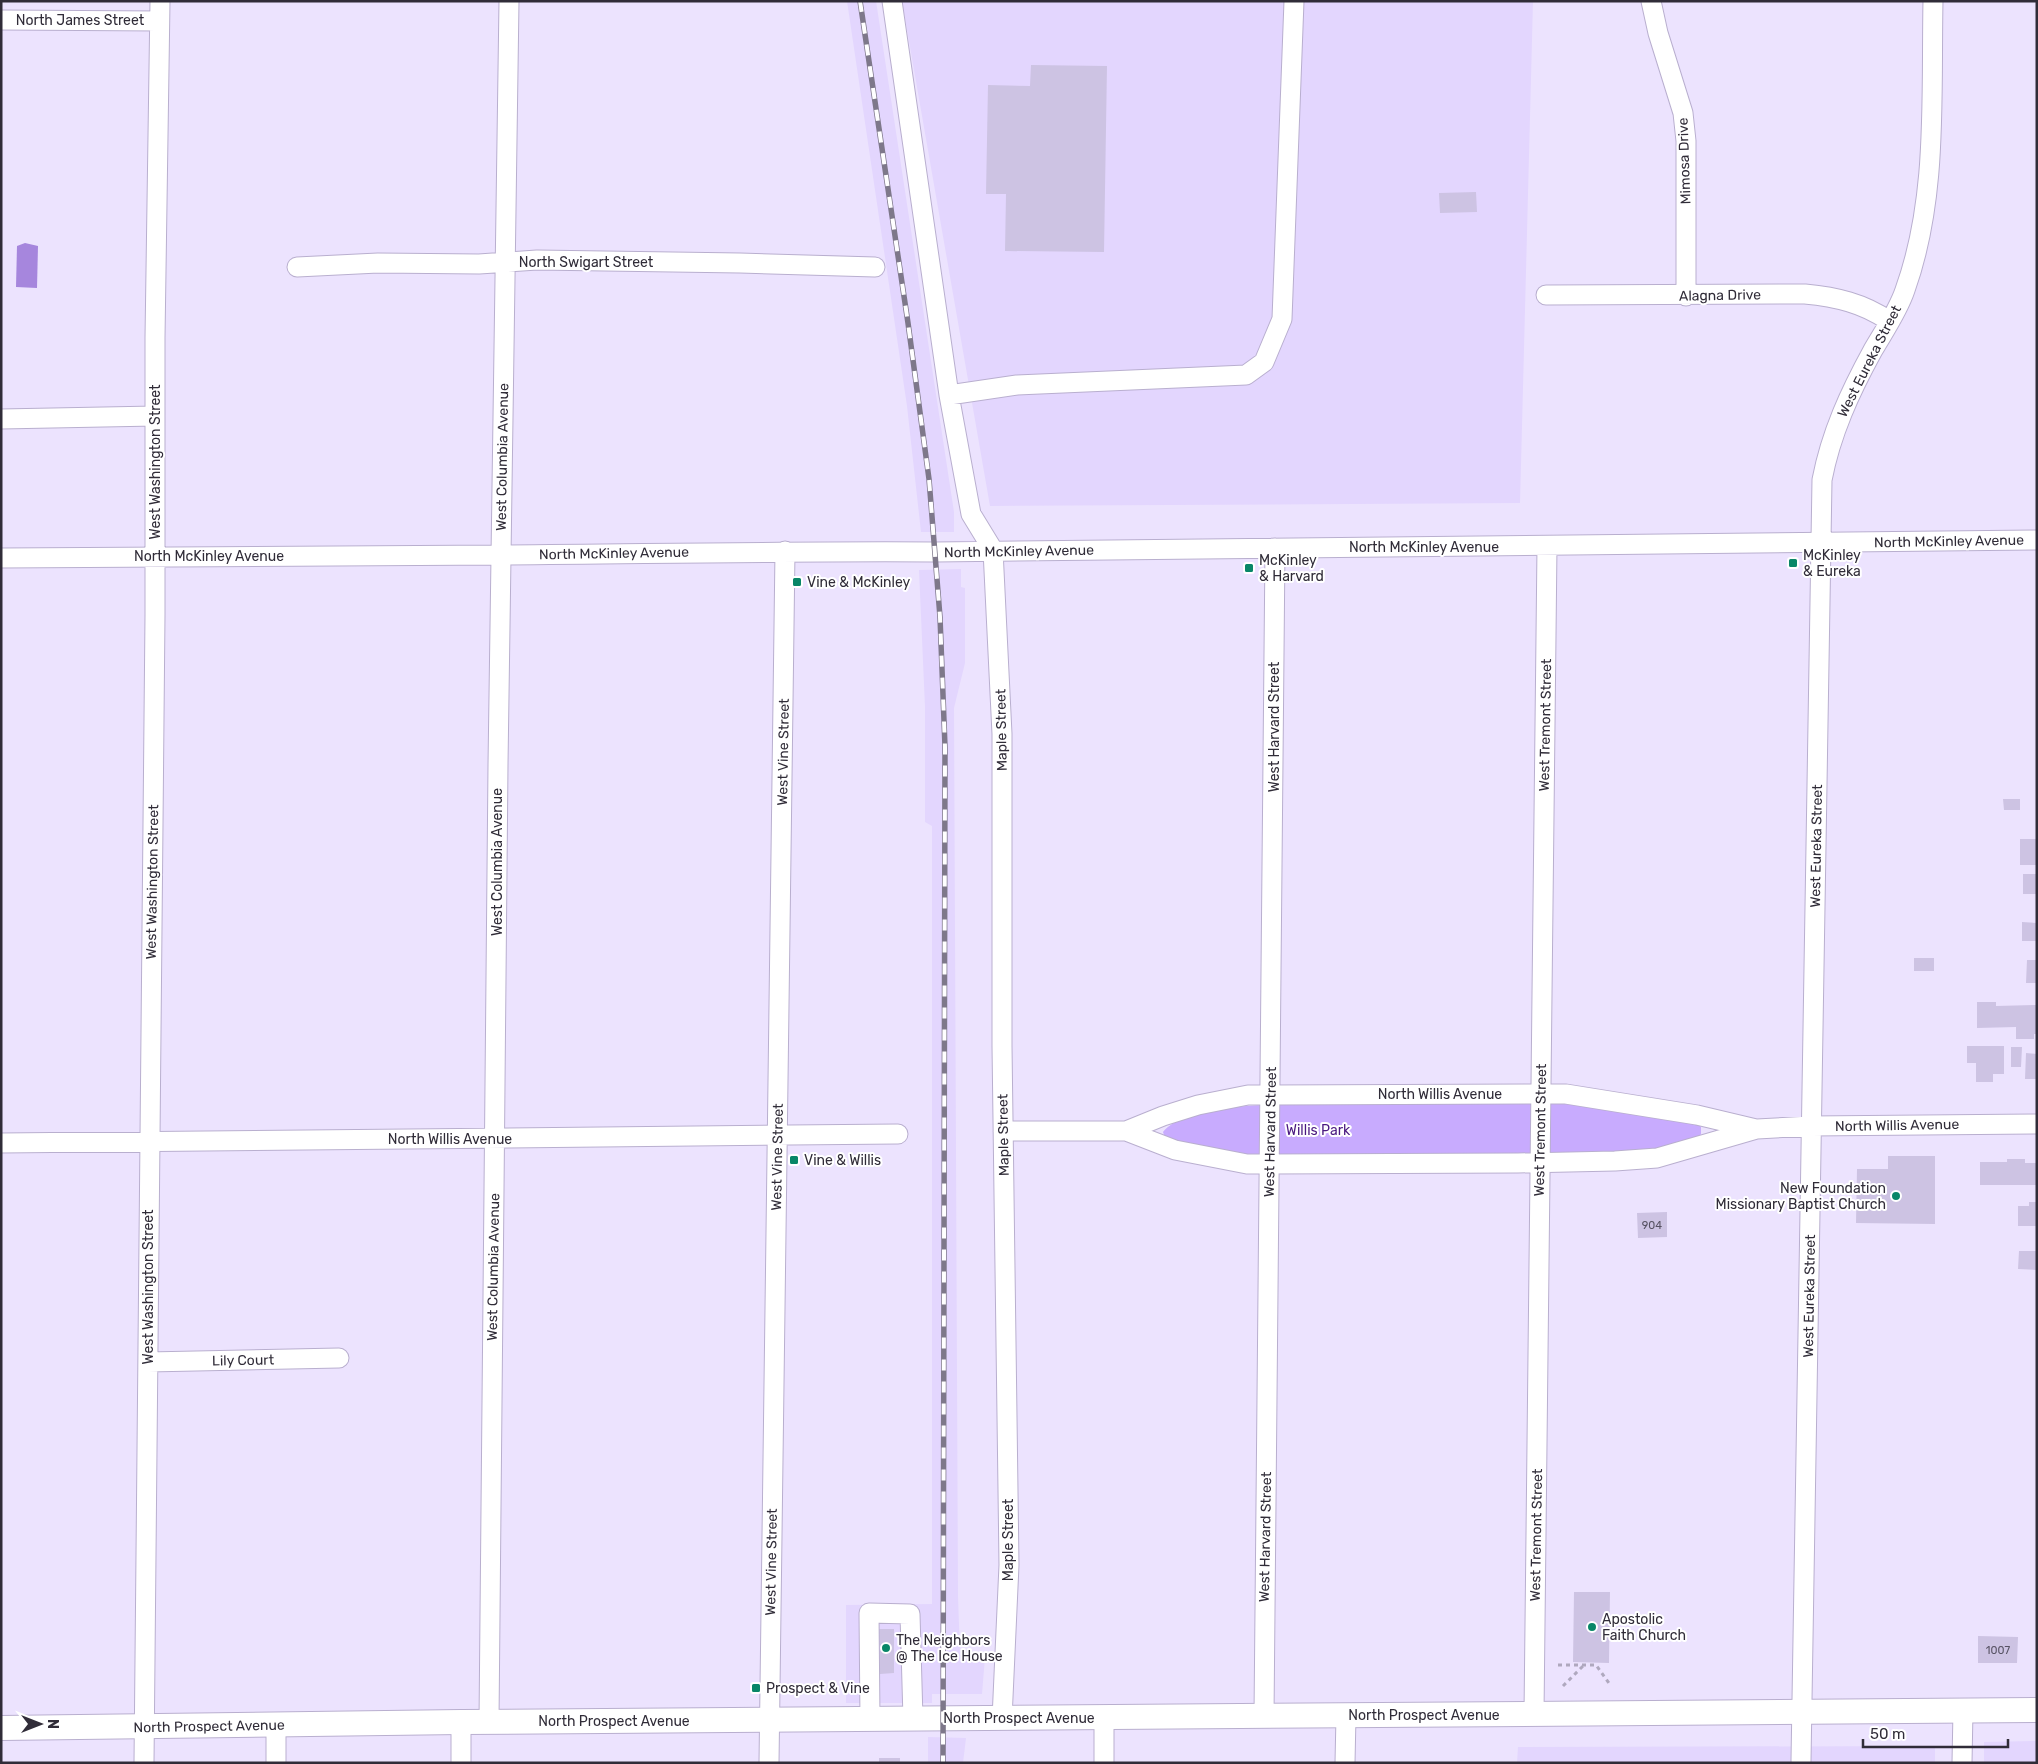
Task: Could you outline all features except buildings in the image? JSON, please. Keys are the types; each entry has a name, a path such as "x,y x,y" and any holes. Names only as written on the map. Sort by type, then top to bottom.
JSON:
{"main road":[{"name":"North Prospect Avenue","path":"1,1728 461,1722 2037,1710"}],"street":[{"name":"West Washington Street","path":"144,1763 160,1"},
{"name":"West Columbia Avenue","path":"489,1722 500,555 509,1"},
{"path":"892,1 949,395 971,514 993,550"},
{"path":"949,395 1017,385 1246,375 1264,362 1282,319 1294,1"},
{"name":"Mimosa Drive","path":"1651,1 1658,33 1683,113 1686,141 1686,296"},
{"name":"West Eureka Street","path":"1801,1761 1822,480 1828,449 1849,398 1905,291 1919,242 1926,205 1930,166 1933,1"},
{"name":"North James Street","path":"1,20 159,21"},
{"name":"North Swigart Street","path":"297,267 378,263 479,264 537,260 875,267"},
{"name":"Alagna Drive","path":"1546,295 1686,296 1805,294 1843,299 1889,321"},
{"path":"1,419 155,416"},
{"name":"North McKinley Avenue","path":"1,558 1547,546 2037,540"},
{"name":"West Tremont Street","path":"1534,1714 1547,546"},
{"name":"West Harvard Street","path":"1264,1716 1275,548"},
{"name":"Maple Street","path":"993,550 1002,734 1003,1131 1009,1564 1002,1684 1002,1719"},
{"name":"West Vine Street","path":"769,1763 785,551"},
{"name":"North Willis Avenue","path":"1126,1131 1163,1116 1222,1099 1248,1095 1541,1094 1566,1094 1697,1114 1757,1129"},
{"name":"North Willis Avenue","path":"1003,1131 1126,1131 1176,1150 1247,1164 1270,1164 1615,1161 1657,1158 1757,1129 1812,1126 2037,1124"},
{"name":"North Willis Avenue","path":"1,1143 898,1134"},
{"name":"Lily Court","path":"148,1362 339,1358"},
{"path":"870,1720 869,1613 910,1614 913,1719"},
{"path":"1962,1763 1963,1710"},
{"path":"1345,1763 1346,1716"},
{"path":"1104,1718 1104,1763"},
{"path":"461,1722 461,1763"},
{"path":"276,1725 276,1763"}],"path":[{"path":"1558,1666 1596,1666 1611,1686"},
{"path":"1563,1686 1584,1666"}],"shaded area":[{"path":"847,1 876,1 954,512 954,532 921,532 907,406"},
{"path":"902,1 1533,1 1520,503 990,506"},
{"path":"25,243 38,246 37,288 16,287 17,246"},
{"path":"961,569 961,587 965,588 965,663 954,708 958,1596 960,1655 985,1657 982,1694 932,1694 932,1703 846,1703 846,1605 932,1604 932,826 925,822 925,707 919,570"},
{"path":"928,1737 966,1738 963,1763 928,1763"},
{"path":"2037,1741 2037,1763 1984,1763 1984,1742"},
{"path":"1935,1746 1935,1763 1517,1763 1518,1747"}],"green space":[{"name":"Willis Park","path":"1501,1101 1583,1103 1697,1123 1701,1127 1701,1134 1698,1138 1657,1150 1582,1155 1240,1155 1211,1152 1165,1138 1163,1132 1167,1127 1179,1120 1194,1115 1245,1106"}],"railway":[{"path":"860,1 908,323 929,479 940,617 945,747 943,1763"}],"place":[{"name":"McKinley & Eureka","path":"1793,563"},
{"name":"McKinley & Harvard","path":"1249,568"},
{"name":"Vine & McKinley","path":"797,582"},
{"name":"Vine & Willis","path":"794,1160"},
{"name":"New Foundation Missionary Baptist Church","path":"1896,1196"},
{"name":"Apostolic Faith Church","path":"1592,1627"},
{"name":"The Neighbors @ The Ice House","path":"886,1648"},
{"name":"Prospect & Vine","path":"756,1688"}]}
